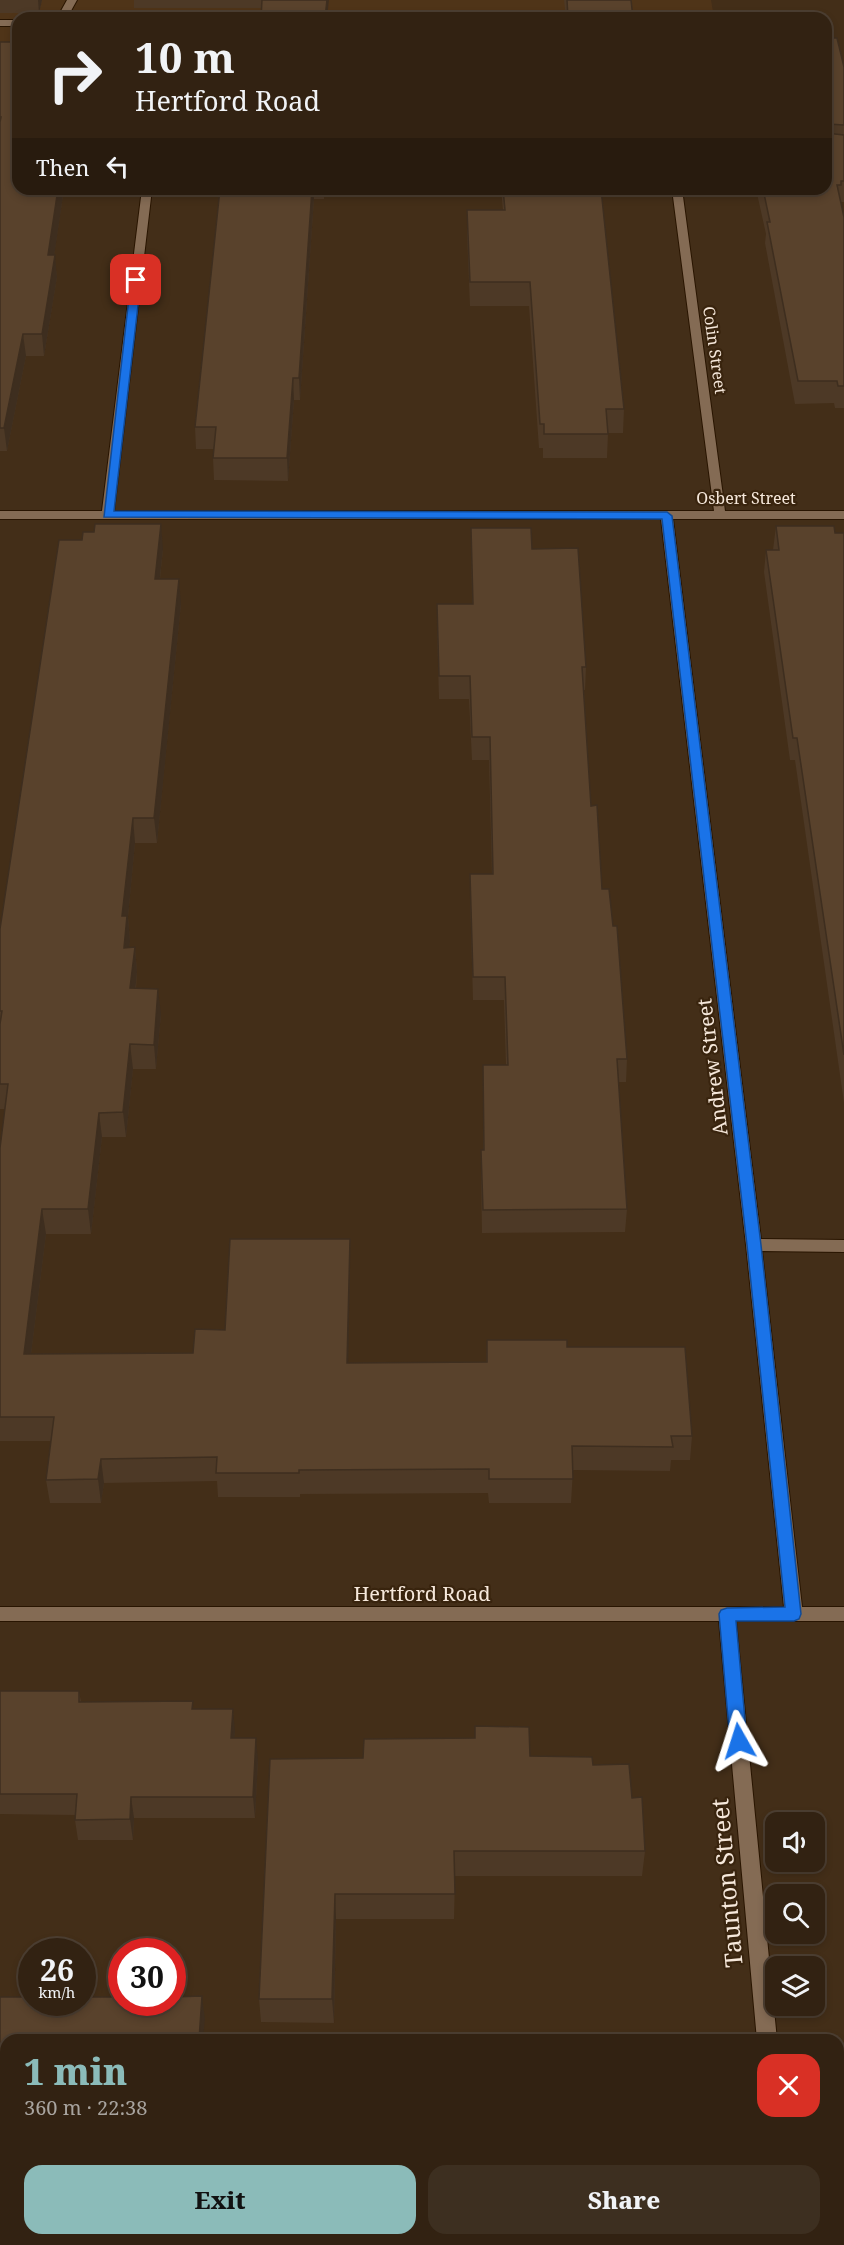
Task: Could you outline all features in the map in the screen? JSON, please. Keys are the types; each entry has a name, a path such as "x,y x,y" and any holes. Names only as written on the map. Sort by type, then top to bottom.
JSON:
{"street":[{"path":"108,515 146,195"},
{"name":"Colin Street","path":"677,195 720,515"},
{"name":"Osbert Street","path":"0,515 844,515"},
{"name":"Andrew Street","path":"667,516 754,1245 794,1614"},
{"path":"754,1245 844,1246"},
{"name":"Hertford Road","path":"0,1614 844,1614"},
{"name":"Taunton Street","path":"727,1614 765,2034"}],"shaded area":[{"path":"0,0 711,0 713,12 12,12 12,57 0,57"}],"building":[{"path":"262,0 327,0 326,12 261,12"},
{"path":"567,0 631,0 632,12 568,12"},
{"path":"832,38 837,38 844,67 844,125 832,124"},
{"path":"0,42 12,42 12,195 57,195 48,255 55,255 42,334 23,334 4,428 0,428"},
{"path":"832,134 844,135 844,181 841,181 841,185 837,185 844,217 844,386 838,386 837,381 798,381 767,222 770,222 764,195 832,195"},
{"path":"219,195 312,195 299,378 293,378 287,458 213,458 216,427 195,427"},
{"path":"504,195 602,195 624,409 606,409 608,434 544,434 544,424 540,424 530,282 470,282 467,210 505,210"},
{"path":"95,524 161,524 155,579 179,579 154,818 133,818 122,916 127,916 124,948 135,947 130,988 158,989 154,1045 130,1044 123,1112 99,1113 88,1209 42,1209 24,1354 193,1353 195,1329 225,1330 230,1239 350,1239 347,1363 487,1362 487,1340 567,1340 567,1347 685,1347 692,1436 671,1436 673,1447 572,1446 573,1479 489,1479 489,1469 216,1473 217,1457 101,1459 98,1479 46,1480 54,1417 0,1417 0,1148 8,1084 0,1084 2,1011 0,1011 0,929 59,540 82,540 83,532 94,532"},
{"path":"776,526 834,526 835,533 844,533 844,1055 797,738 793,738 766,550 779,550"},
{"path":"471,528 531,528 532,549 578,548 586,667 582,667 591,806 597,805 602,889 609,889 613,926 617,926 627,1059 617,1059 627,1209 483,1210 481,1150 484,1150 483,1065 508,1065 505,977 473,977 470,874 493,874 490,737 472,737 470,676 439,676 437,604 473,604"},
{"path":"0,1691 79,1691 79,1702 193,1701 192,1709 233,1709 231,1738 256,1738 253,1797 131,1797 130,1819 75,1820 77,1794 0,1794"},
{"path":"475,1726 529,1727 530,1756 592,1757 593,1765 629,1764 632,1798 642,1797 645,1851 454,1851 455,1894 335,1894 332,1999 259,1999 270,1759 363,1758 364,1739 475,1738"},
{"path":"202,1996 199,2034 0,2034 0,1997 18,1997 18,2016 96,2016 96,1997 108,1997 108,2016 186,2016 186,1997"}],"route":[{"path":"136,280 108,515 667,516 754,1245 794,1614 727,1614 739,1741"}]}
